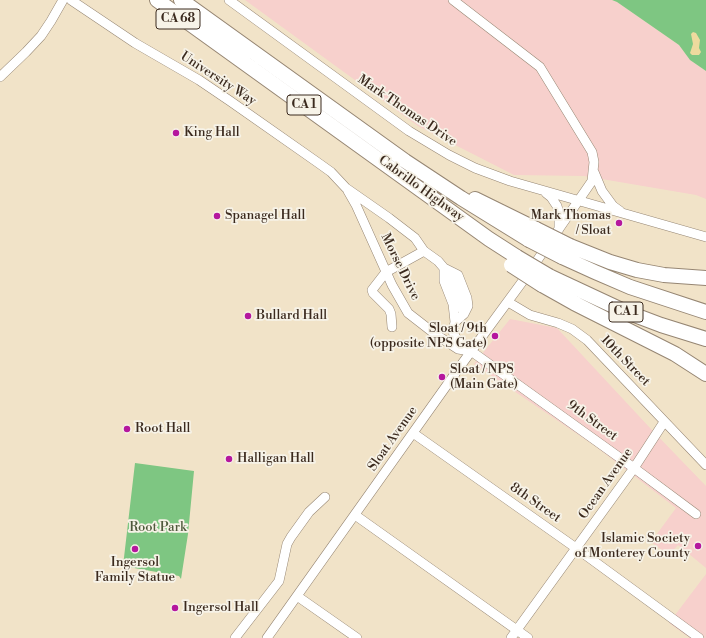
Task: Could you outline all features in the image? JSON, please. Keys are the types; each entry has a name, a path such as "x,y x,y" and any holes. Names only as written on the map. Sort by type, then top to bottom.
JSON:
{"highway":[{"name":"CA 68","path":"145,0 210,38"},
{"name":"Cabrillo Highway","path":"157,0 458,216 514,261 545,280 661,325 706,340"},
{"name":"Cabrillo Highway","path":"181,0 428,177 566,251"},
{"path":"566,251 646,272 706,278"},
{"name":"CA 1","path":"566,251 595,272 630,287 706,312"},
{"path":"545,280 574,303 675,354 706,374"}],"street":[{"path":"0,77 41,36 51,22 63,0"},
{"name":"University Way","path":"71,0 135,43 199,80 230,101 331,172 346,188"},
{"name":"Mark Thomas Drive","path":"229,0 425,142 449,156 510,181 706,237"},
{"path":"453,0 540,67 592,152 594,172 602,191 613,206 624,214"},
{"name":"Sloat Avenue","path":"267,638 541,255 592,181 594,172"},
{"path":"346,188 415,238 424,251 438,261 444,268 458,276 467,298 468,306 464,314 455,322"},
{"name":"Morse Drive","path":"346,188 356,205 386,272 408,313 458,349 471,351"},
{"path":"541,190 551,197 557,206 559,213 559,229"},
{"path":"392,327 389,309 373,293 372,290 386,272 424,251"},
{"path":"444,268 444,281 453,304 455,322 453,332 454,335 471,351"},
{"name":"10th Street","path":"508,302 530,315 558,323 572,329 587,340 706,465"},
{"name":"9th Street","path":"471,351 696,514"},
{"name":"Ocean Avenue","path":"511,638 634,468 664,422"},
{"name":"8th Street","path":"413,433 576,548 699,638"},
{"path":"235,638 279,581 287,544 291,537 309,512 325,496"},
{"path":"355,515 528,638"},
{"path":"297,596 357,638"}],"shaded area":[{"path":"245,0 612,0 617,2 679,45 690,60 706,71 706,199 696,195 584,176 514,175 418,126"},
{"path":"510,319 557,328 706,486 706,568 678,545 669,555 651,542 676,508 595,446 474,364"},
{"path":"706,574 706,638 690,638 669,623"}],"green space":[{"path":"612,0 706,0 706,71 690,60 679,45"},
{"name":"Root Park","path":"135,463 194,471 188,534 181,579 179,576 123,566"}],"sand":[{"path":"693,32 696,33 700,40 699,48 701,52 699,55 692,55 690,53 693,44 691,34"}],"place":[{"name":"King Hall","path":"176,133"},
{"name":"Spanagel Hall","path":"217,216"},
{"name":"Mark Thomas / Sloat","path":"619,223"},
{"name":"Bullard Hall","path":"248,316"},
{"name":"Sloat / 9th (opposite NPS Gate)","path":"495,336"},
{"name":"Sloat / NPS (Main Gate)","path":"442,377"},
{"name":"Root Hall","path":"127,429"},
{"name":"Halligan Hall","path":"229,459"},
{"name":"Islamic Society of Monterey County","path":"698,546"},
{"name":"Ingersol Family Statue","path":"135,549"},
{"name":"Ingersol Hall","path":"175,608"}]}
